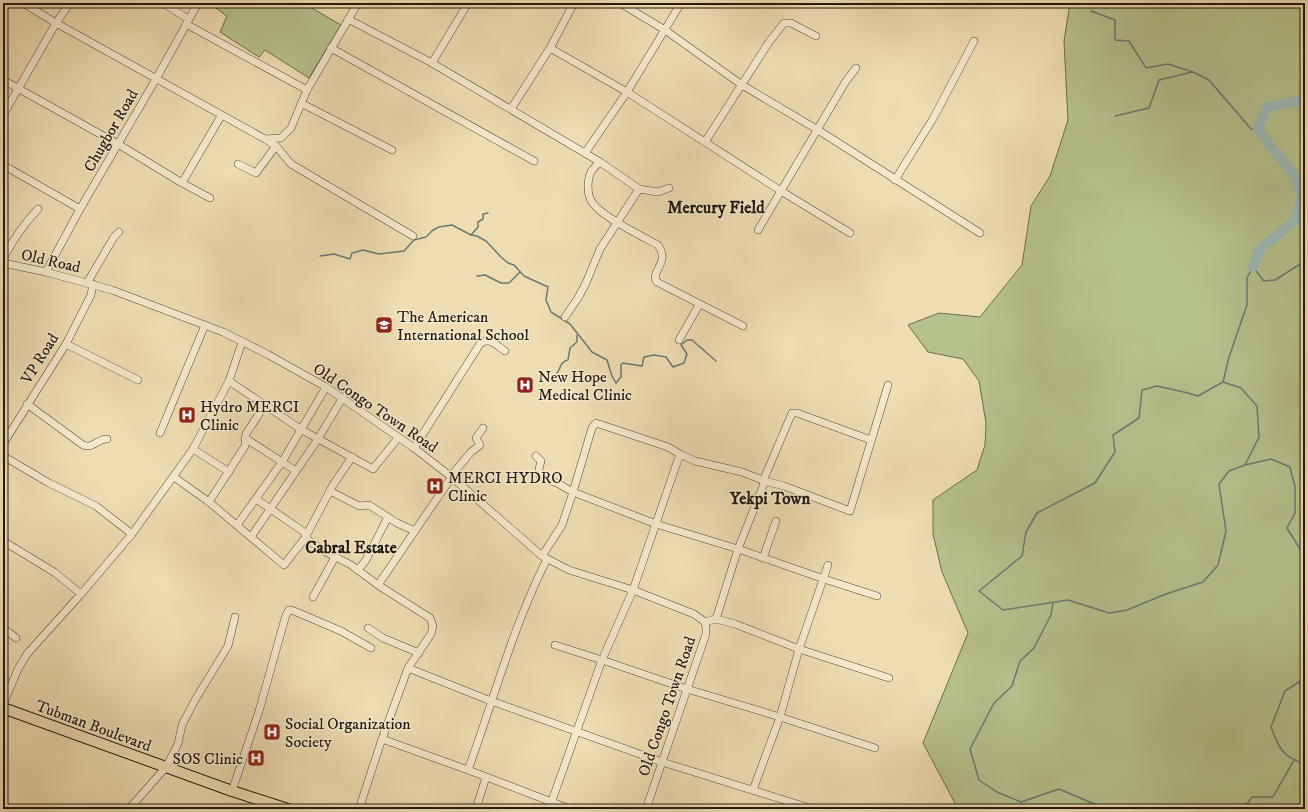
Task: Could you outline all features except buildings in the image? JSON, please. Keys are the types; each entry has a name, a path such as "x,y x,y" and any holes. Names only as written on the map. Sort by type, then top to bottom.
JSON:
{"highway":[{"name":"Tubman Boulevard","path":"3,706 232,791 288,809"}],"street":[{"path":"23,3 221,116 265,139 276,146 291,164 414,236"},
{"path":"3,115 56,23 70,3"},
{"path":"162,3 187,21 306,90"},
{"name":"Chugbor Road","path":"46,272 80,209 156,79 198,3"},
{"path":"265,139 281,138 291,128 306,90 358,3"},
{"path":"432,63 468,3"},
{"path":"511,109 550,48 574,3"},
{"path":"620,3 665,30 742,85 818,130 895,180 913,189 980,233"},
{"path":"585,154 627,92 680,3"},
{"path":"348,20 432,63 600,162 639,189 658,192 669,188"},
{"path":"705,142 784,23 791,23 816,36"},
{"path":"895,180 934,117 974,41"},
{"path":"331,48 534,161"},
{"path":"550,48 627,92 781,191 850,233"},
{"path":"758,230 846,81 856,68"},
{"path":"3,80 118,144 182,183 210,198"},
{"path":"301,103 392,150"},
{"path":"182,183 221,116"},
{"path":"238,164 256,173 276,146"},
{"path":"600,162 591,172 588,180 591,202 599,210 658,245 662,251 663,259 654,276 657,282 699,305 743,326"},
{"path":"3,165 80,209"},
{"path":"565,317 586,283 600,249 639,189"},
{"path":"3,259 13,241 38,209"},
{"name":"VP Road","path":"3,444 66,344 91,295 90,284 114,237 119,232"},
{"name":"Old Road","path":"3,263 46,272 90,284"},
{"name":"Old Congo Town Road","path":"90,284 112,290 205,324 326,386 414,448 452,478 545,558 569,570 633,590 694,614 705,622 706,634 646,809"},
{"path":"679,340 699,305"},
{"path":"160,433 205,324"},
{"path":"414,448 480,344 489,340 505,351"},
{"path":"3,706 18,669 27,654 132,534 193,449 229,381 242,342"},
{"path":"66,344 138,380"},
{"path":"229,381 264,406 302,430 352,456 373,469 398,438"},
{"path":"468,770 516,629 545,558 562,525 592,428 596,423 668,447 694,461 742,472 850,511 888,385"},
{"path":"237,525 282,462 302,430 326,386"},
{"path":"251,536 318,439 343,397"},
{"path":"27,404 82,445 91,447 103,439 107,439"},
{"path":"209,502 245,446 245,438 264,406"},
{"path":"716,619 738,549 790,414 797,413 871,440"},
{"path":"378,585 449,481 471,452 480,445 476,438 483,428"},
{"path":"245,438 296,471"},
{"path":"193,449 229,472"},
{"path":"549,809 602,660 633,590 680,454"},
{"path":"3,456 49,484 96,506 132,534"},
{"path":"174,477 209,502 284,565 306,536 330,491 352,456"},
{"path":"536,456 541,461 539,470 540,475 545,479 557,483 573,492 656,524 738,549 877,596"},
{"path":"330,491 359,506 369,505 415,531"},
{"path":"256,499 335,557 358,570 378,585 430,618 433,626 431,634 408,668 382,739 359,809"},
{"path":"358,570 366,560 388,517"},
{"path":"763,558 776,521"},
{"path":"3,541 54,572 81,594"},
{"path":"313,597 335,557"},
{"path":"753,790 780,717 799,649 828,566"},
{"path":"232,791 259,711 282,629 289,610 294,610 341,631 371,648"},
{"path":"129,809 166,767 178,744 182,725 228,646 234,617"},
{"path":"705,622 716,619 735,624 799,649 889,678"},
{"path":"3,628 16,638"},
{"path":"368,628 384,638 419,653"},
{"path":"556,645 687,689 875,748"},
{"path":"408,668 491,701 662,762 813,809"},
{"path":"382,739 552,801 570,809"},
{"path":"476,809 486,777"}],"green space":[{"path":"209,3 303,3 341,25 309,78 265,50 259,57 220,32 227,16"},
{"path":"1070,3 1305,3 1305,809 958,809 923,743 968,633 942,572 933,534 933,500 977,470 985,445 986,423 979,381 963,359 928,352 908,325 939,313 980,317 1022,265 1031,206 1050,176 1068,120 1064,41"}],"waterway":[{"path":"1091,11 1115,20 1115,40 1129,41 1146,68 1168,64 1193,72 1209,80 1251,129 1258,129"},
{"path":"1115,116 1149,108 1159,80 1192,72"},
{"path":"1253,267 1260,249 1294,221 1302,197 1293,173 1258,129 1267,107 1298,101 1305,102"},
{"path":"471,235 478,227 478,222 483,219 483,214 488,213"},
{"path":"320,256 334,254 350,259 352,253 363,250 379,254 404,251 414,240 426,237 433,230 439,227 452,225 486,241 501,257 508,263 514,265 524,276 548,287 546,300 551,312 570,324 592,352 607,360 616,383 621,377 621,365 623,363 642,366 644,357 654,355 666,357 673,367 684,363 687,354 681,345 687,340 692,340 716,361"},
{"path":"1305,261 1275,280 1264,281 1253,267 1247,278 1247,305 1229,357 1223,382 1198,396 1157,386 1142,390 1139,418 1113,435 1115,452 1095,483 1037,513 1026,532 1022,556 979,591 1003,610 1068,600 1109,613 1127,610 1166,594 1203,582 1218,565 1226,531 1219,484 1229,471 1245,465 1271,459 1290,467 1295,487 1295,513 1287,528 1303,554 1305,554"},
{"path":"477,276 485,275 501,283 509,283 520,272"},
{"path":"549,379 553,378 557,374 563,362 568,360 570,348 577,342 577,335"},
{"path":"1223,382 1241,388 1257,406 1259,437 1245,465"},
{"path":"1053,603 1051,615 1034,648 1020,661 1012,686 994,703 970,749 979,780 997,792 1021,802 1059,789 1106,809"},
{"path":"1305,678 1285,691 1271,727 1276,741 1282,751 1291,758 1305,764"},
{"path":"1228,809 1229,806 1247,804 1252,797 1273,797 1294,760"}],"place":[{"name":"The American International School","path":"384,325"},
{"name":"New Hope Medical Clinic","path":"525,385"},
{"name":"Hydro MERCI Clinic","path":"187,415"},
{"name":"MERCI HYDRO Clinic","path":"435,486"},
{"name":"Social Organization Society","path":"272,732"},
{"name":"SOS Clinic","path":"256,758"}],"district":[{"name":"Mercury Field","path":"716,207"},
{"name":"Yekpi Town","path":"770,498"},
{"name":"Cabral Estate","path":"351,547"}]}
